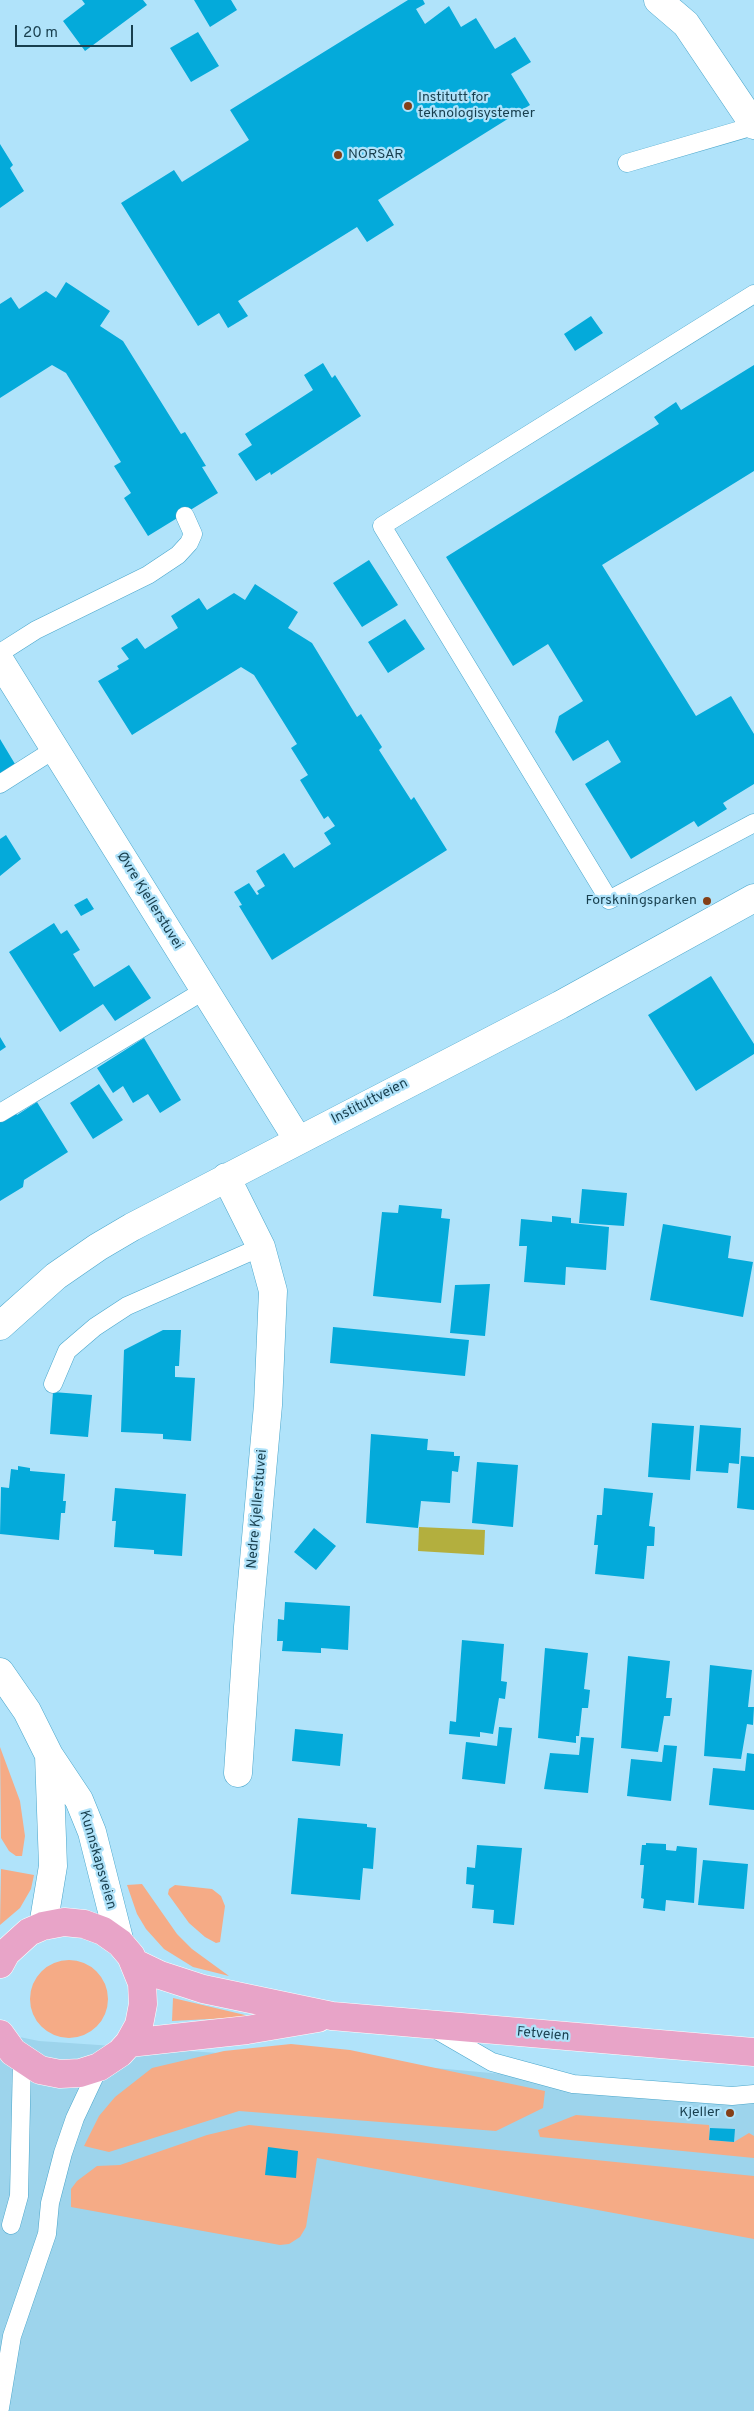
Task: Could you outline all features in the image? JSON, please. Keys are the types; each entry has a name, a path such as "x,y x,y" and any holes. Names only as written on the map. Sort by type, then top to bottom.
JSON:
{"highway":[{"name":"Fetveien","path":"43,1926 64,1922 84,1924 104,1931 128,1953 160,1975 203,1988 332,2016 754,2052"},
{"path":"2,1957 29,1932 43,1926"},
{"path":"0,2034 13,2052 22,2060 40,2070 60,2074 80,2073 99,2067 115,2057 129,2043 139,2025 143,2004 142,1983 128,1953"},
{"name":"Fetveien","path":"129,2043 246,2030 332,2016"}],"street":[{"path":"658,0 686,24 754,125"},
{"name":"Øvre Kjellerstuvei","path":"0,661 298,1140"},
{"name":"Instituttveien","path":"0,1326 56,1276 98,1247 226,1177 560,1005 754,898"},
{"name":"Nedre Kjellerstuvei","path":"226,1177 261,1248 273,1291 268,1405 248,1627 238,1773"},
{"name":"Kunnskapsveien","path":"0,1672 27,1711 49,1755 79,1800 92,1832 128,1953"},
{"name":"Kunnskapsveien","path":"43,1926 53,1866 49,1755"}],"lane":[{"path":"628,162 754,125"},
{"path":"754,294 382,526 609,900 754,824"},
{"path":"0,653 36,630 148,575 178,555 189,543 193,534 185,516"},
{"path":"0,784 55,749"},
{"path":"0,1113 205,990"},
{"path":"53,1384 67,1351 95,1327 127,1306 261,1248"},
{"path":"428,2025 492,2062 573,2084 732,2096 754,2094"},
{"path":"11,2225 19,2196 22,2060"},
{"path":"0,2408 12,2336 47,2234 50,2203 63,2153 75,2118 99,2067"}],"shaded area":[{"path":"419,1527 485,1530 484,1555 418,1551"},
{"path":"0,1747 20,1801 25,1836 22,1856 16,1856 9,1851 1,1838"},
{"path":"1,1869 34,1875 31,1889 20,1908 0,1925"},
{"path":"142,1884 177,1934 192,1949 229,1976 193,1967 164,1949 146,1929 137,1914 127,1885"},
{"path":"175,1885 212,1889 221,1896 225,1906 220,1942 216,1943 205,1937 189,1923 168,1894 169,1889"},
{"path":"69,1960 84,1963 97,1971 105,1984 108,1999 105,2014 97,2027 84,2035 69,2038 54,2035 41,2027 33,2014 30,1999 33,1984 41,1971 54,1963"},
{"path":"173,1998 245,2015 248,2017 172,2021"},
{"path":"0,2033 39,2041 412,2066 649,2087 754,2091 754,2411 0,2411"},
{"path":"291,2044 350,2050 545,2091 543,2108 496,2131 239,2111 109,2152 84,2146 99,2116 115,2097 152,2068 224,2051"},
{"path":"576,2115 709,2125 710,2140 734,2142 749,2133 754,2136 754,2158 540,2137 538,2130"},
{"path":"249,2125 754,2176 754,2239 317,2158 306,2227 300,2237 289,2244 280,2245 71,2207 71,2189 77,2181 97,2166 120,2165 207,2135"}],"building":[{"path":"82,0 143,0 147,5 85,51 63,21 85,4"},
{"path":"194,0 231,0 237,10 210,27"},
{"name":"NORSAR","path":"408,0 423,0 425,4 416,9 425,24 449,6 461,27 476,18 495,49 515,37 531,62 511,74 530,105 378,200 394,225 367,242 357,227 238,301 248,316 228,328 219,313 198,326 121,203 174,170 182,182 249,140 230,110"},
{"path":"198,32 219,66 191,82 170,48"},
{"path":"0,144 13,165 10,168 24,191 0,208"},
{"path":"66,282 110,311 100,326 123,341 181,434 185,432 206,466 202,467 218,493 148,536 124,498 131,493 114,466 121,462 66,373 52,365 0,398 0,304 11,297 19,309 46,291 56,298"},
{"path":"591,316 603,333 575,351 564,334"},
{"path":"323,363 332,378 335,375 361,416 271,475 270,472 256,481 238,454 252,445 245,434 313,390 304,375"},
{"path":"754,365 754,471 602,565 696,716 731,696 754,734 754,784 723,803 727,809 698,827 694,821 631,859 585,784 621,762 608,740 573,761 555,732 559,716 583,701 548,644 513,666 446,557 659,424 654,417 676,402 681,410"},
{"path":"369,560 398,605 362,627 333,583"},
{"path":"255,584 298,612 288,628 312,643 357,717 361,714 382,747 379,750 411,800 414,797 447,850 272,960 239,906 242,905 234,892 249,883 257,895 259,894 257,891 265,886 256,871 284,853 294,868 331,844 324,833 335,826 328,816 324,819 300,780 308,775 291,748 297,744 254,675 241,667 132,735 98,681 119,669 117,666 129,659 121,648 137,638 145,649 178,628 171,616 199,598 207,610 234,593 245,600"},
{"path":"405,619 425,649 388,673 368,642"},
{"path":"0,739 18,769 0,780"},
{"path":"6,835 21,859 0,876 0,839"},
{"path":"87,898 94,909 81,916 74,905"},
{"path":"54,923 61,934 67,930 80,950 73,954 94,987 129,965 151,998 115,1021 103,1004 60,1032 9,952"},
{"path":"711,976 754,1044 754,1054 696,1091 648,1015"},
{"path":"0,1037 6,1047 0,1051"},
{"path":"144,1038 181,1100 160,1113 148,1094 133,1103 123,1086 113,1093 97,1068"},
{"path":"99,1084 123,1120 93,1139 70,1103"},
{"path":"37,1102 68,1152 24,1180 23,1187 0,1201 0,1122 15,1112 17,1115"},
{"path":"582,1189 627,1193 624,1226 579,1223"},
{"path":"399,1205 442,1209 441,1218 450,1219 441,1303 373,1296 382,1212 398,1213"},
{"path":"552,1216 571,1218 571,1223 609,1227 606,1270 566,1267 565,1285 524,1282 527,1246 519,1246 521,1219 552,1222"},
{"path":"663,1224 731,1236 728,1258 753,1262 743,1317 650,1300"},
{"path":"490,1284 485,1336 450,1333 455,1285"},
{"path":"333,1327 469,1340 465,1376 330,1363"},
{"path":"163,1330 181,1330 179,1366 175,1366 175,1377 195,1378 191,1441 163,1439 163,1434 121,1432 124,1350"},
{"path":"53,1392 92,1395 88,1437 50,1434"},
{"path":"652,1423 694,1426 690,1480 648,1477"},
{"path":"700,1425 741,1428 739,1464 729,1463 728,1473 696,1471"},
{"path":"371,1434 428,1439 427,1450 454,1452 454,1456 460,1456 458,1472 452,1471 450,1503 421,1501 418,1528 366,1523"},
{"path":"741,1456 754,1457 754,1510 737,1508"},
{"path":"477,1462 518,1465 513,1527 472,1523"},
{"path":"18,1466 30,1468 30,1471 65,1474 63,1501 66,1501 65,1513 61,1513 59,1540 0,1534 1,1487 9,1488 11,1469 18,1470"},
{"path":"115,1488 186,1494 182,1556 154,1554 154,1550 114,1547 116,1521 112,1521"},
{"path":"604,1488 653,1493 649,1526 655,1527 654,1546 647,1546 644,1579 595,1574 598,1545 594,1545 597,1515 602,1515"},
{"path":"314,1528 336,1546 316,1570 294,1552"},
{"path":"285,1602 350,1606 348,1650 321,1648 321,1653 282,1651 283,1641 277,1641 278,1619 284,1620"},
{"path":"462,1640 504,1644 501,1681 507,1682 505,1699 499,1698 493,1734 480,1732 480,1737 449,1734 450,1721 456,1722"},
{"path":"545,1648 588,1653 584,1689 590,1690 588,1708 582,1708 579,1736 576,1736 576,1743 538,1738"},
{"path":"628,1656 670,1661 666,1698 672,1698 670,1716 664,1716 658,1752 621,1748"},
{"path":"710,1665 752,1670 748,1707 754,1707 753,1725 747,1724 741,1759 704,1756"},
{"path":"499,1727 512,1728 505,1784 462,1779 466,1742 497,1746"},
{"path":"295,1729 343,1734 340,1766 292,1761"},
{"path":"581,1737 594,1738 588,1793 544,1789 550,1753 579,1755"},
{"path":"664,1745 677,1746 671,1801 627,1796 631,1759 662,1762"},
{"path":"747,1753 754,1754 754,1810 709,1805 713,1768 745,1771"},
{"path":"298,1818 367,1824 367,1827 376,1828 373,1869 363,1868 360,1900 291,1894"},
{"path":"646,1843 666,1844 666,1850 676,1851 677,1846 697,1848 694,1903 666,1900 665,1911 643,1908 644,1899 641,1898 644,1865 640,1865 642,1845 646,1845"},
{"path":"477,1845 522,1848 514,1925 493,1923 494,1910 472,1908 474,1885 466,1884 467,1867 475,1868"},
{"path":"703,1860 748,1864 744,1909 698,1905"},
{"path":"710,2128 735,2129 734,2142 709,2140"},
{"path":"268,2147 298,2151 296,2178 265,2175"}],"place":[{"name":"Institutt for teknologisystemer","path":"408,106"},
{"name":"NORSAR","path":"338,155"},
{"name":"Forskningsparken","path":"707,901"},
{"name":"Kjeller","path":"730,2113"}]}
